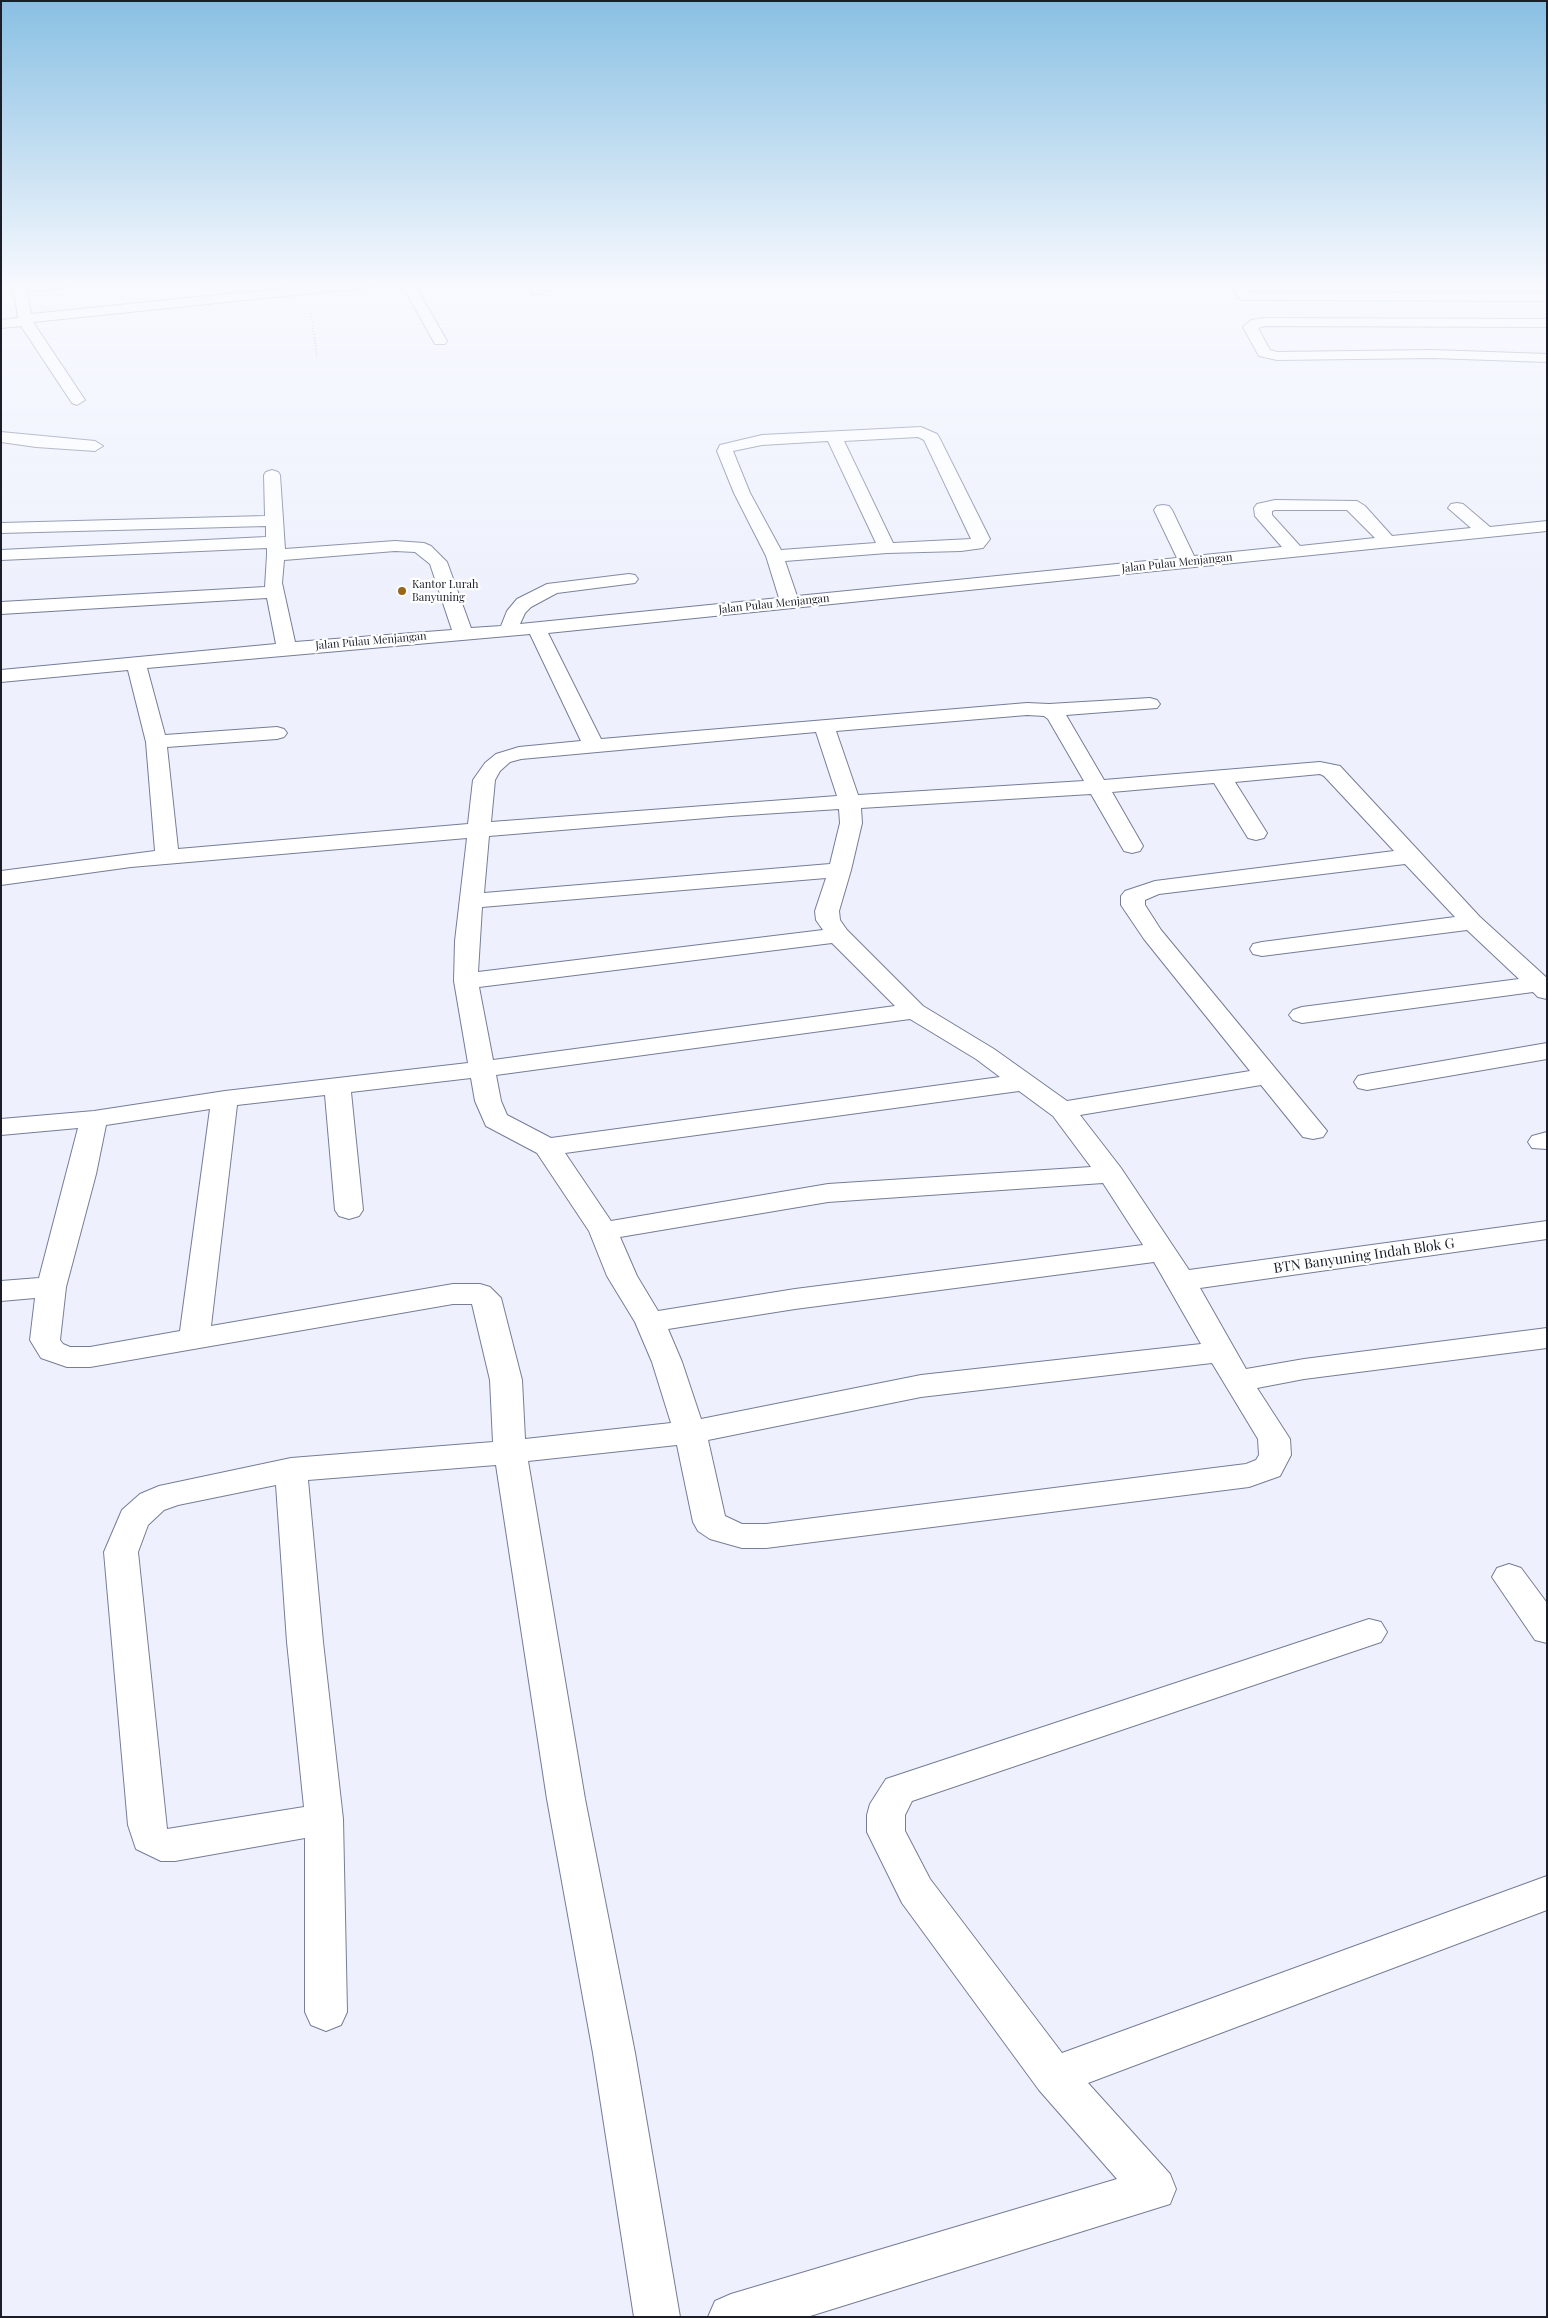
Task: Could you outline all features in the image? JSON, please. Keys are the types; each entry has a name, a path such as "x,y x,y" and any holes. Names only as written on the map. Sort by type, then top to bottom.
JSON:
{"street":[{"path":"71,391 77,400"},
{"path":"775,556 887,548 961,546 977,544 981,539 931,438 926,434 911,431 748,441 726,448 725,451 742,493 775,556 790,602"},
{"path":"834,435 843,458 887,548"},
{"path":"1,437 36,442 95,446"},
{"path":"272,475 275,548 272,583 287,649"},
{"path":"1294,550 1264,516 1263,508 1274,504 1351,505 1360,510 1387,541"},
{"path":"1457,508 1486,532"},
{"path":"1163,510 1188,562"},
{"path":"1,528 273,521"},
{"name":"Jalan Pulau Menjangan","path":"1,676 463,633 536,628 1294,550 1547,526"},
{"path":"1,555 275,548 352,551 395,546 418,547 425,550 438,562 463,633"},
{"path":"508,630 516,611 524,603 554,588 629,579"},
{"path":"1,608 274,592"},
{"path":"536,628 593,745"},
{"path":"136,663 156,742 168,857"},
{"path":"824,726 850,803 850,823 840,870 826,911 828,920 838,935 914,1011 1025,1082 1062,1110 1111,1174 1181,1282 1237,1381 1274,1439 1275,1455 1269,1468 1249,1476 766,1536 742,1536 722,1530 710,1522 690,1432 667,1362 650,1322 622,1276 603,1231 547,1146 496,1120 488,1101 466,982 471,901 484,780 492,767 503,758 519,753 593,745 1027,709 1049,710 1150,704"},
{"path":"1049,710 1056,715 1132,846"},
{"path":"156,742 277,733"},
{"path":"1,878 168,857 479,830 731,809 1098,787 1312,768 1332,771 1472,922 1542,988"},
{"path":"1220,777 1256,833"},
{"path":"1313,1131 1152,934 1132,905 1133,896 1155,888 1412,856"},
{"path":"471,901 840,870"},
{"path":"1262,949 1472,922"},
{"path":"466,982 838,935"},
{"path":"1302,1015 1542,988"},
{"path":"1,1127 94,1119 225,1099 482,1069 914,1011"},
{"path":"1366,1082 1547,1051"},
{"path":"1062,1110 1267,1076"},
{"path":"547,1146 1025,1082"},
{"path":"337,1085 349,1210"},
{"path":"194,1339 225,1099"},
{"path":"94,1119 82,1174 51,1287 46,1340 52,1351 67,1357 90,1357 454,1294 480,1294 486,1298 506,1380 510,1452 566,1799 614,2054 657,2317"},
{"path":"603,1231 828,1193 1111,1174"},
{"name":"BTN Banyuning Indah Blok G","path":"1181,1282 1547,1230"},
{"path":"650,1322 795,1299 1162,1252"},
{"path":"1,1292 51,1287"},
{"path":"1237,1381 1304,1369 1547,1338"},
{"path":"324,1819 175,1845 162,1845 150,1838 146,1815 121,1552 134,1519 152,1502 171,1494 291,1470 510,1452 690,1432 921,1386 1221,1352"},
{"path":"291,1470 305,1642 324,1819 326,2012"},
{"path":"1509,1577 1547,1630"},
{"path":"731,2317 1154,2189 1054,2076 916,1891 886,1832 886,1815 889,1804 899,1790 1369,1632"},
{"path":"1054,2076 1547,1893"}],"place":[{"name":"Kantor Lurah Banyuning","path":"402,591"}]}
